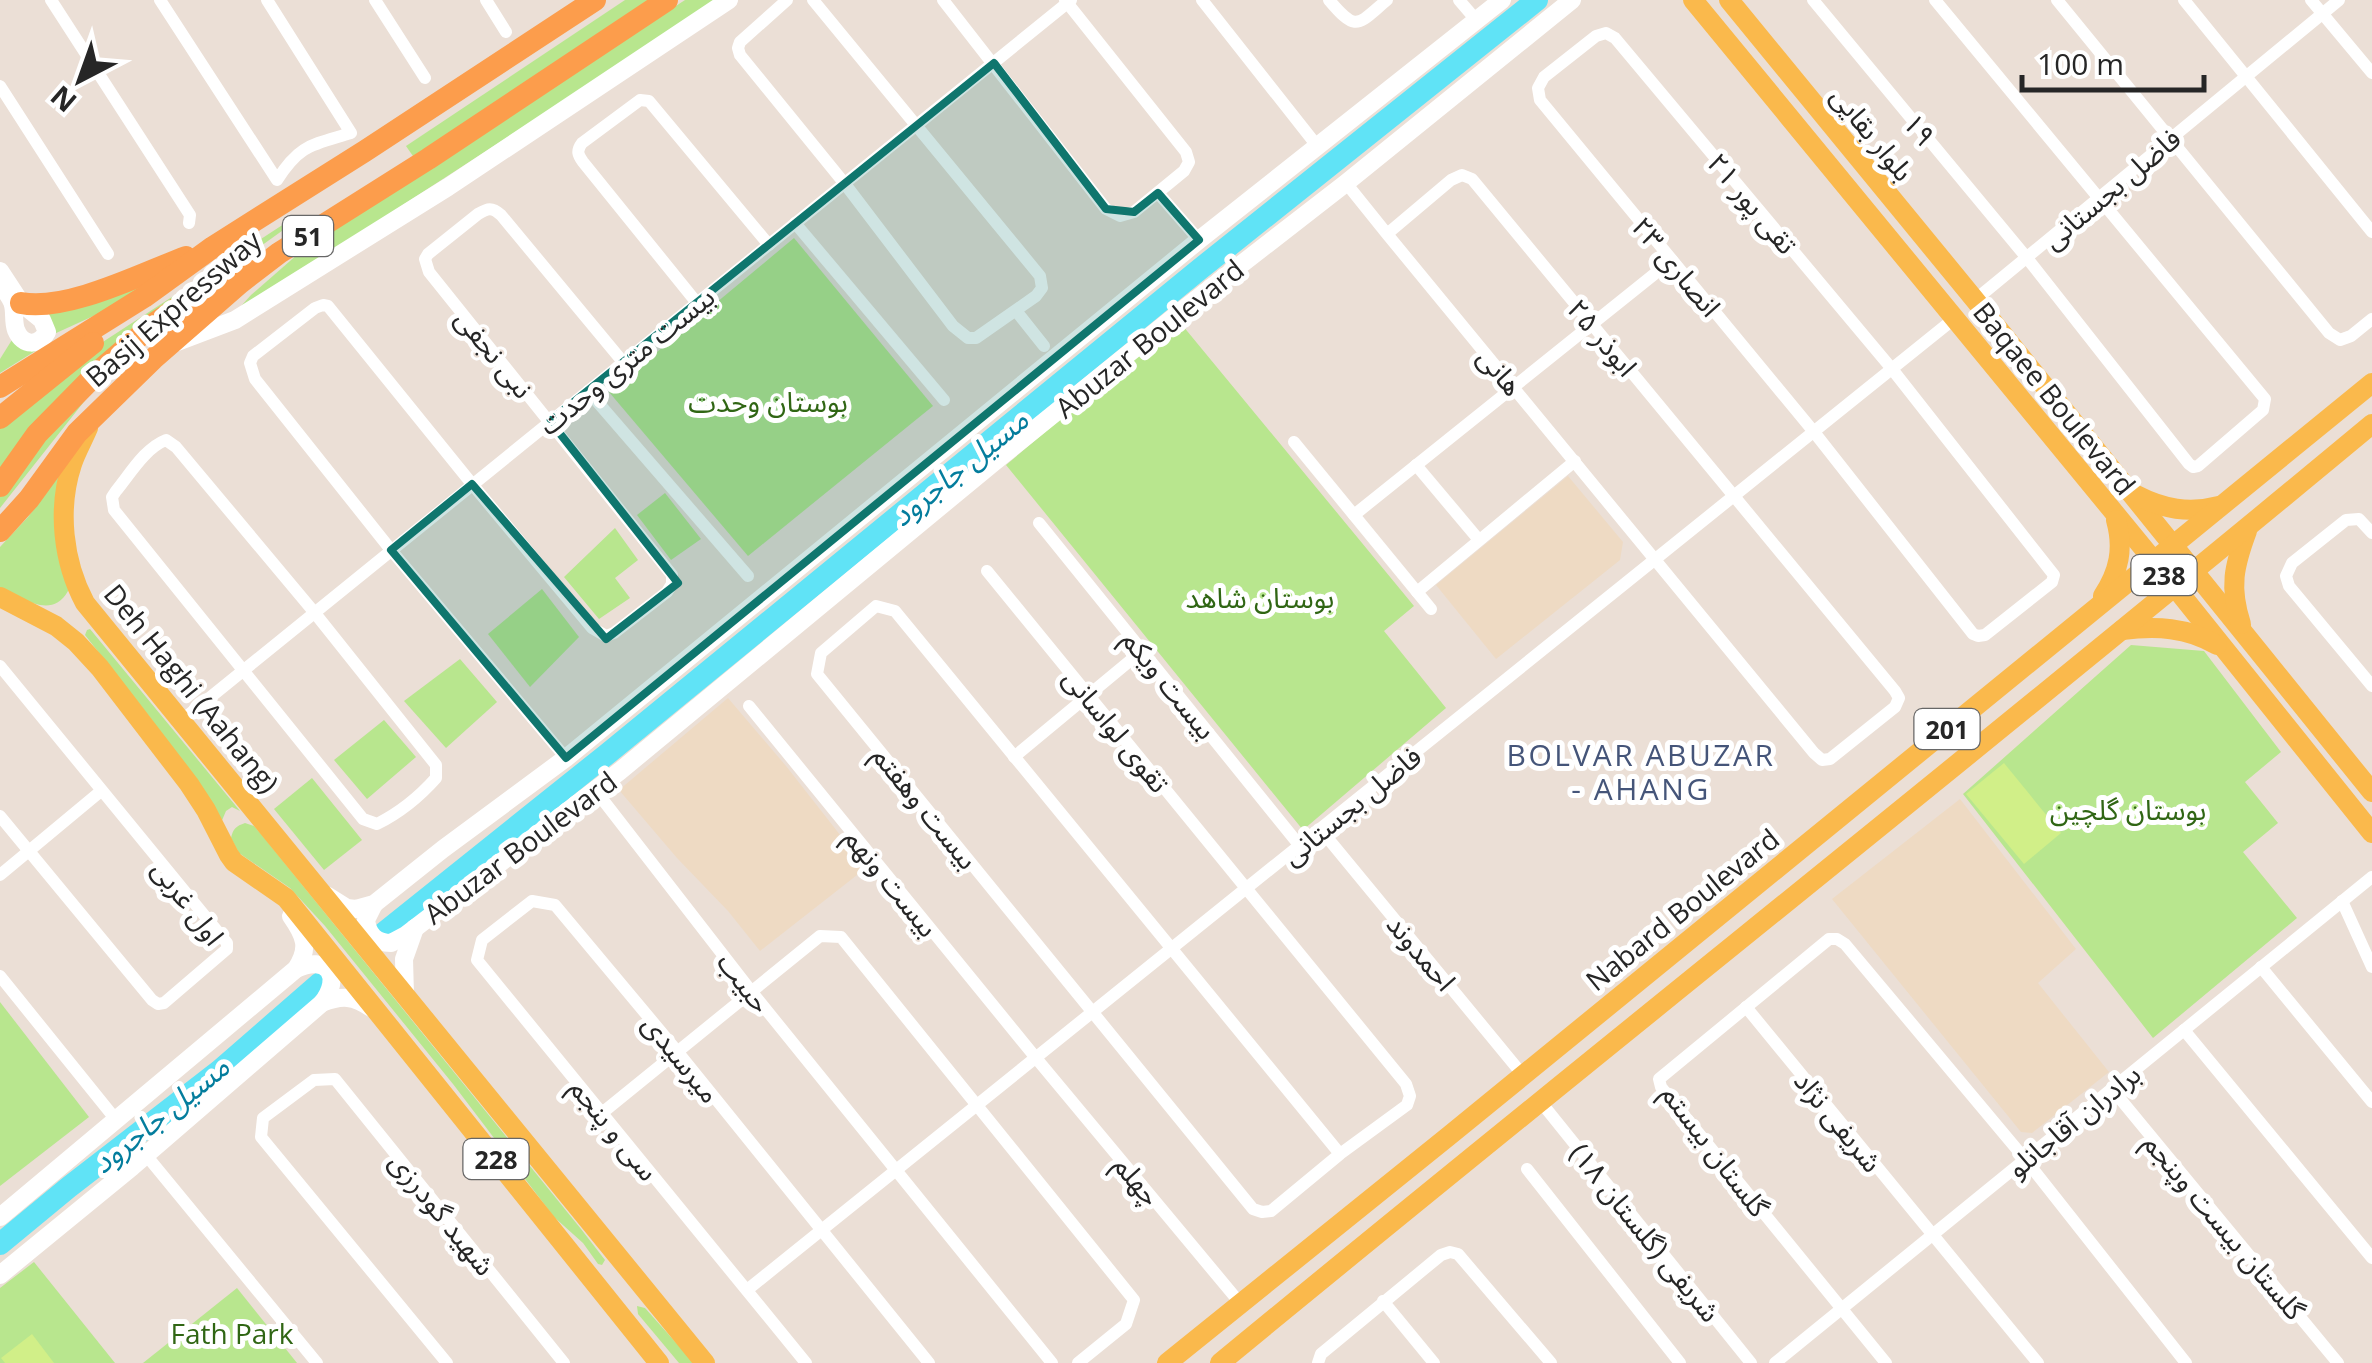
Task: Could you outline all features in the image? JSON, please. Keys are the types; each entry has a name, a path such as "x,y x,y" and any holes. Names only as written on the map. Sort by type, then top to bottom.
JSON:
{"highway":[{"name":"Basij Expressway","path":"0,387 144,297 213,247 595,0"},
{"name":"Basij Expressway","path":"0,531 29,499 77,433 168,346 253,273 668,0"},
{"path":"0,486 37,434 142,334 263,250 318,230"},
{"path":"10,295 46,304 102,290 213,247"},
{"path":"0,418 144,297"}],"main road":[{"path":"168,346 235,320 448,187 729,0"},
{"name":"Abuzar Boulevard","path":"1502,0 1199,240 566,758 374,904 366,920 370,934 383,943 399,939 596,790 992,463 1572,0"},
{"name":"Baqaee Boulevard","path":"1693,0 2372,833"},
{"name":"بلوار بقایی","path":"1729,0 1975,300"},
{"path":"0,270 10,295"},
{"path":"1955,318 1975,300"},
{"name":"Baqaee Boulevard","path":"1975,300 2372,792"},
{"name":"Nabard Boulevard","path":"1167,1363 2372,383"},
{"name":"Deh Haghi (Aahang)","path":"91,420 71,467 66,495 65,537 79,592 406,996"},
{"name":"201","path":"1220,1363 2194,573 2372,424"},
{"path":"2127,490 2171,509 2198,510 2226,504"},
{"path":"2091,612 2109,586 2120,559 2116,518"},
{"path":"2244,635 2233,580 2248,526"},
{"name":"228","path":"0,597 42,617 76,642 100,668 189,784 228,856 286,898 659,1363"},
{"path":"76,642 72,628 77,618 88,616 100,621"},
{"path":"2122,630 2183,629 2224,649"},
{"path":"266,884 301,930 305,947 296,970"},
{"path":"323,893 356,909 374,904"},
{"path":"406,996 404,959 416,926"},
{"path":"0,1217 296,970 310,963 319,963 329,970 334,981 332,991 322,1004 0,1275"},
{"path":"322,1004 346,996 374,1006"},
{"name":"228","path":"406,996 704,1363"},
{"path":"563,1240 590,1267 604,1273 614,1264 612,1248"},
{"path":"624,1320 624,1303 635,1296 681,1333"}],"street":[{"path":"51,0 190,219"},
{"path":"160,0 277,180 290,160 306,146 351,133 267,0"},
{"path":"376,0 425,78"},
{"path":"486,0 506,32"},
{"path":"787,0 740,42 740,55 845,184 952,326 968,338 976,338 1036,296 1042,288 1040,276 813,0"},
{"path":"944,0 1106,209 1120,216 1134,212 1184,171 1189,162 1186,152 1068,1"},
{"path":"1202,0 1318,147"},
{"path":"1329,0 1352,22 1360,22 1387,0"},
{"path":"1459,0 1477,21"},
{"name":"۱۹","path":"1813,0 2027,258 2188,464 2198,466 2264,410 2265,399 2098,199"},
{"path":"1934,0 2098,199"},
{"path":"2058,0 2329,334 2340,340 2372,319"},
{"path":"2184,0 2372,232"},
{"path":"2311,0 2372,73"},
{"name":"فاضل بجستانی","path":"1975,300 2339,0"},
{"name":"بیست متری وحدت","path":"180,721 1068,1"},
{"name":"انصاری ۲۳","path":"1615,38 1606,33 1596,36 1544,77 1538,88 1540,100 1978,636"},
{"name":"تقی پور ۲۱","path":"1615,38 1892,369 2054,576 2052,582 1978,636"},
{"path":"0,86 108,254"},
{"path":"697,302 583,162 578,148 645,99 660,112 768,244"},
{"name":"ابوذر ۲۵","path":"1386,234 1452,180 1462,176 1472,179 1899,698 1896,706 1830,759 1822,760"},
{"name":"هانی","path":"1346,183 1822,760"},
{"path":"1158,192 1199,240"},
{"name":"نبی نجفی","path":"472,484 599,634 614,633 672,584 672,576 429,272 425,259 428,254 478,214 487,208 494,209 623,362"},
{"path":"795,223 944,400"},
{"path":"1354,515 1672,260"},
{"path":"472,484 328,306 315,308 253,356 250,364 255,379 391,550 566,758"},
{"path":"1016,312 1044,346"},
{"name":"فاضل بجستانی","path":"747,1290 1955,318"},
{"path":"588,391 748,576"},
{"path":"166,440 176,446 314,612 436,764 436,778 428,788 377,824 363,818 114,510 112,497 151,448 166,440"},
{"path":"1294,442 1431,609"},
{"path":"1416,592 1575,461"},
{"path":"1416,465 1479,540"},
{"path":"2372,533 2359,520 2346,520 2292,563 2286,576 2289,586 2372,686"},
{"name":"بیست ویکم","path":"1040,523 1300,846"},
{"name":"تقوی لواسانی","path":"987,571 1406,1084 1410,1096 1407,1105 1340,1154"},
{"name":"بیست وهفتم","path":"1014,757 895,611 876,606 822,652 816,674 1094,1012"},
{"path":"1094,1012 1253,1208 1271,1211 1340,1154 1014,757 1143,650"},
{"path":"0,666 100,791 0,875"},
{"name":"بیست ونهم","path":"749,706 1036,1058"},
{"name":"حبیب","path":"596,790 751,991 1052,1363"},
{"name":"اول غربی","path":"28,852 158,1004 224,953 227,943 100,791"},
{"path":"0,816 28,852"},
{"name":"احمدوند","path":"1321,830 1522,1074"},
{"name":"برادران آقاجانلو","path":"1775,1363 2372,877"},
{"path":"2342,901 2372,968"},
{"name":"میرسیدی","path":"532,902 555,905 928,1363"},
{"name":"سی و پنجم","path":"532,902 482,940 477,960 806,1363"},
{"path":"602,1112 820,936 840,937 1134,1300 1126,1324 1078,1363"},
{"path":"1746,1006 1828,939 1846,944 2025,1159 2186,1363"},
{"path":"2261,967 2372,1102"},
{"path":"0,976 116,1121"},
{"name":"شریفی نژاد","path":"1746,1006 2038,1363"},
{"name":"گلستان بیستم","path":"1746,1006 1664,1073 1659,1079 1660,1086 1841,1309"},
{"path":"2184,1030 2372,1258"},
{"name":"چهلم","path":"1036,1058 1240,1302"},
{"name":"شهید گودرزی","path":"447,1363 261,1137 264,1118 314,1080 335,1079 564,1363"},
{"name":"گلستان بیست وپنجم","path":"2112,1089 2338,1363"},
{"name":"شریفی (گلستان ۱۸)","path":"1540,1100 1751,1363"},
{"path":"146,1155 318,1363"},
{"path":"1527,1169 1680,1363"},
{"path":"1318,1363 1321,1354 1383,1301 1450,1252 1458,1254 1551,1363"},
{"path":"1383,1301 1434,1363"},
{"path":"1841,1309 1886,1363"}],"highlighted area":[{"path":"994,63 1106,209 1134,212 1158,193 1199,240 566,758 391,550 472,484 606,639 678,583 550,421"}],"shaded area":[{"path":"1568,476 1623,542 1620,560 1496,659 1436,585"},
{"path":"728,698 866,868 760,951 619,790"},
{"path":"1960,799 2076,949 2038,983 2109,1072 2032,1133 2021,1132 1832,899"}],"green space":[{"path":"625,0 652,0 415,159 406,146"},
{"path":"685,0 719,0 233,315 298,254"},
{"path":"284,224 286,228 219,276 0,475 0,425 92,349"},
{"name":"بوستان وحدت","path":"794,238 933,406 748,556 609,392"},
{"path":"179,264 111,308 54,334 51,319 44,316"},
{"name":"بوستان شاهد","path":"1178,320 1414,606 1384,631 1446,708 1303,830 1006,465"},
{"path":"15,335 45,345 0,373 0,359"},
{"path":"133,351 98,384 0,508 0,497 58,421"},
{"path":"64,469 68,591 54,604 36,604 0,588 0,547"},
{"path":"665,493 701,539 671,560 637,515"},
{"path":"615,528 638,560 615,578 630,598 599,619 564,577"},
{"path":"542,589 579,637 530,687 488,634"},
{"path":"90,629 240,811 232,807 226,811 220,825 152,720 85,635"},
{"name":"بوستان گلچین","path":"2131,645 2204,651 2281,752 2245,782 2278,823 2243,852 2297,918 2153,1038 1963,794"},
{"path":"460,659 497,702 446,748 404,701"},
{"path":"384,720 416,757 367,799 334,760"},
{"path":"2004,763 2061,833 2024,864 1966,794"},
{"path":"312,778 362,840 324,870 274,809"},
{"path":"245,823 261,834 581,1229 605,1260 602,1265 554,1217 325,926 290,888 239,853 231,838 235,828"},
{"path":"0,1002 89,1117 0,1186"},
{"name":"Fath Park","path":"34,1262 115,1363 0,1363 0,1288"},
{"name":"Fath Park","path":"237,1288 297,1363 143,1363"},
{"path":"637,1306 645,1308 694,1363 679,1363 638,1314"},
{"path":"32,1334 54,1363 5,1363 1,1358"}],"waterway":[{"name":"مسیل جاجرود","path":"381,935 1537,0"},
{"name":"مسیل جاجرود","path":"0,1244 219,1071 320,983"}],"district":[{"name":"BOLVAR ABUZAR - AHANG","path":"1641,771"}]}
